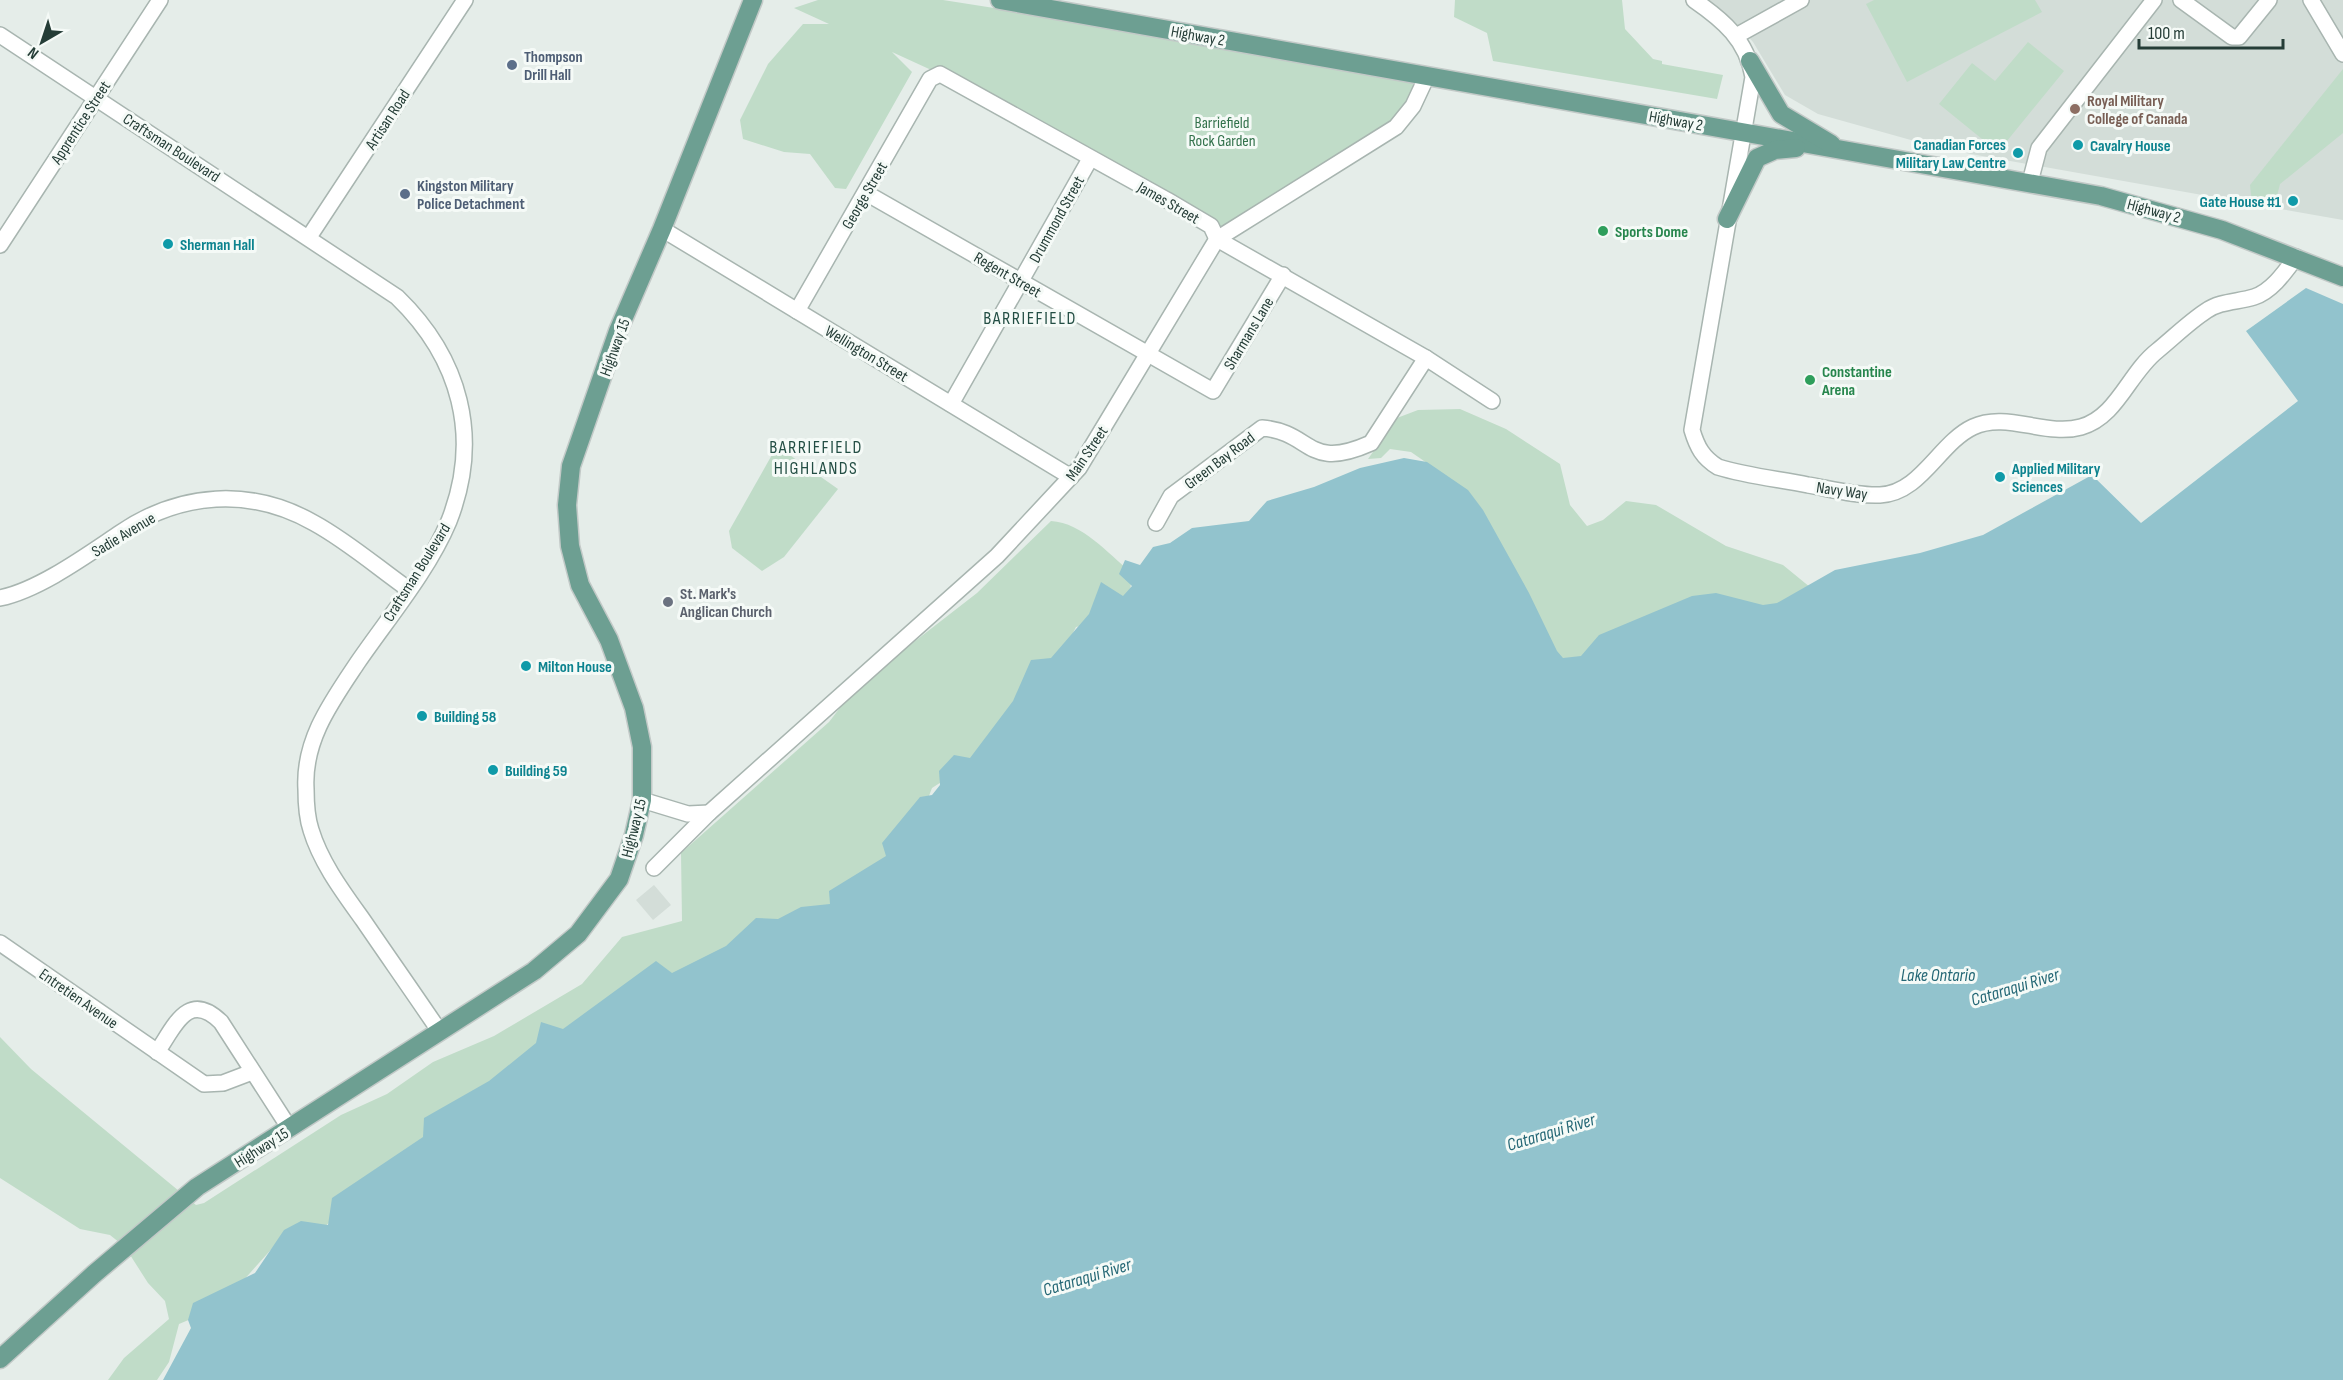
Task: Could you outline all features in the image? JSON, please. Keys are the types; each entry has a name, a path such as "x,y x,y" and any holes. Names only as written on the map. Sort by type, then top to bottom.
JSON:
{"main road":[{"name":"Highway 15","path":"0,1359 94,1274 197,1187 511,988 578,934 619,879 634,835 642,800 642,747 634,708 609,640 580,585 570,546 567,505 571,466 618,331 662,229 753,0"},
{"name":"Highway 2","path":"1000,0 2030,182 2158,211 2222,230 2343,277"},
{"path":"1750,61 1781,114 1829,147"},
{"path":"1727,219 1757,158 1775,150 1829,147"}],"street":[{"name":"Apprentice Street","path":"0,245 160,0"},
{"name":"Artisan Road","path":"309,237 465,0"},
{"path":"1694,0 1736,36 1750,61"},
{"path":"1736,36 1802,0"},
{"path":"2181,0 2232,37 2239,37 2269,0"},
{"path":"2311,0 2343,54"},
{"path":"2030,182 2039,148 2145,3"},
{"name":"Craftsman Boulevard","path":"0,35 381,285 418,317 437,345 459,398 464,433 463,469 456,498 437,543 319,723 308,754 305,788 311,829 325,864 440,1032"},
{"name":"Navy Way","path":"1750,61 1752,89 1742,132 1692,430 1696,446 1710,462 1729,471 1857,494 1881,495 1901,490 1961,434 1981,423 1996,422 2069,430 2096,420 2109,410 2154,354 2206,310 2222,303 2255,296 2267,290 2283,276 2296,257"},
{"name":"James Street","path":"930,78 940,74 946,76 1211,226 1217,238 1426,358 1492,400"},
{"name":"Main Street","path":"654,868 709,813 997,556 1071,477 1079,468 1217,238 1396,127 1413,106 1427,76"},
{"name":"George Street","path":"797,311 930,78"},
{"name":"Drummond Street","path":"951,404 1090,159"},
{"name":"Regent Street","path":"866,193 1213,391"},
{"name":"Wellington Street","path":"662,229 1071,477"},
{"name":"Sharmans Lane","path":"1213,391 1283,274"},
{"name":"Green Bay Road","path":"1156,523 1171,496 1262,428 1277,429 1313,450 1329,455 1371,443 1426,358"},
{"name":"Sadie Avenue","path":"0,598 65,570 150,515 179,504 212,498 275,505 305,519 408,589"},
{"path":"642,800 688,814 709,813"},
{"name":"Entretien Avenue","path":"0,943 204,1084 223,1083 252,1072"},
{"path":"157,1052 186,1012 196,1007 209,1010 221,1022 290,1129"}],"shaded area":[{"name":"Royal Military College of Canada","path":"1708,0 2343,0 2343,220 1943,149 1818,114 1785,95 1753,42 1734,21"},
{"path":"654,885 671,905 653,920 636,900"}],"green space":[{"name":"Barriefield Rock Garden","path":"818,0 943,0 1427,76 1407,117 1217,239 1211,226 940,74 892,52 912,72 846,189 835,188 810,154 784,152 743,139 740,120 768,64 803,24 829,24 794,8"},
{"path":"1455,0 1622,0 1625,29 1653,59 1662,61 1662,64 1723,75 1717,99 1493,61 1487,33 1454,17"},
{"path":"1874,0 2035,0 2042,12 1907,82 1866,4"},
{"path":"2028,42 2064,71 1998,152 1939,104 1972,63 1995,81"},
{"path":"2343,69 2343,133 2280,184 2275,204 2252,203 2250,185"},
{"path":"1460,409 1506,429 1560,464 1570,505 1587,526 1603,520 1626,501 1656,505 1726,546 1783,565 1816,592 1582,668 1552,666 1450,479 1411,452 1390,449 1381,458 1368,459 1397,418 1418,410"},
{"path":"777,446 838,489 784,557 762,571 732,548 729,531"},
{"path":"1051,521 1074,527 1084,533 1131,572 1130,614 1076,627 1051,676 1016,697 1003,719 994,748 932,788 922,814 884,881 353,1200 318,1233 276,1244 233,1292 198,1316 179,1324 169,1362 157,1380 108,1380 124,1358 169,1319 165,1301 148,1283 125,1247 110,1235 80,1229 0,1178 0,1037 31,1069 196,1205 204,1203 341,1115 387,1094 433,1062 494,1036 582,984 622,937 682,921 681,853 829,722 856,687 977,593"}],"water":[{"name":"Lake Ontario","path":"2306,288 2343,304 2343,1380 163,1380 191,1328 188,1320 193,1303 255,1273 284,1230 301,1221 328,1225 332,1198 423,1137 424,1118 489,1081 536,1043 541,1022 563,1029 656,961 672,973 726,946 756,918 778,919 801,907 830,904 829,891 886,856 882,843 920,797 932,795 940,785 939,771 954,755 970,758 1013,701 1031,660 1051,658 1089,614 1101,582 1123,596 1132,586 1119,574 1125,560 1140,565 1153,547 1170,543 1192,528 1249,521 1267,501 1314,487 1360,468 1404,458 1427,462 1468,490 1483,510 1529,593 1557,651 1563,658 1581,656 1599,635 1692,596 1716,593 1763,605 1777,603 1835,570 1920,553 1983,535 2092,475 2141,523 2298,401 2246,331"}],"place":[{"name":"Thompson Drill Hall","path":"512,65"},
{"name":"Royal Military College of Canada","path":"2075,109"},
{"name":"Cavalry House","path":"2078,145"},
{"name":"Canadian Forces Military Law Centre","path":"2018,153"},
{"name":"Kingston Military Police Detachment","path":"405,194"},
{"name":"Gate House #1","path":"2293,201"},
{"name":"Sports Dome","path":"1603,231"},
{"name":"Sherman Hall","path":"168,244"},
{"name":"Constantine Arena","path":"1810,380"},
{"name":"Applied Military Sciences","path":"2000,477"},
{"name":"St. Mark's Anglican Church","path":"668,602"},
{"name":"Milton House","path":"526,666"},
{"name":"Building 58","path":"422,716"},
{"name":"Building 59","path":"493,770"}],"district":[{"name":"BARRIEFIELD","path":"1030,318"},
{"name":"BARRIEFIELD HIGHLANDS","path":"816,457"}],"water label":[{"name":"Cataraqui River","path":"2015,987"},
{"name":"Cataraqui River","path":"1551,1132"},
{"name":"Cataraqui River","path":"1087,1277"}]}
